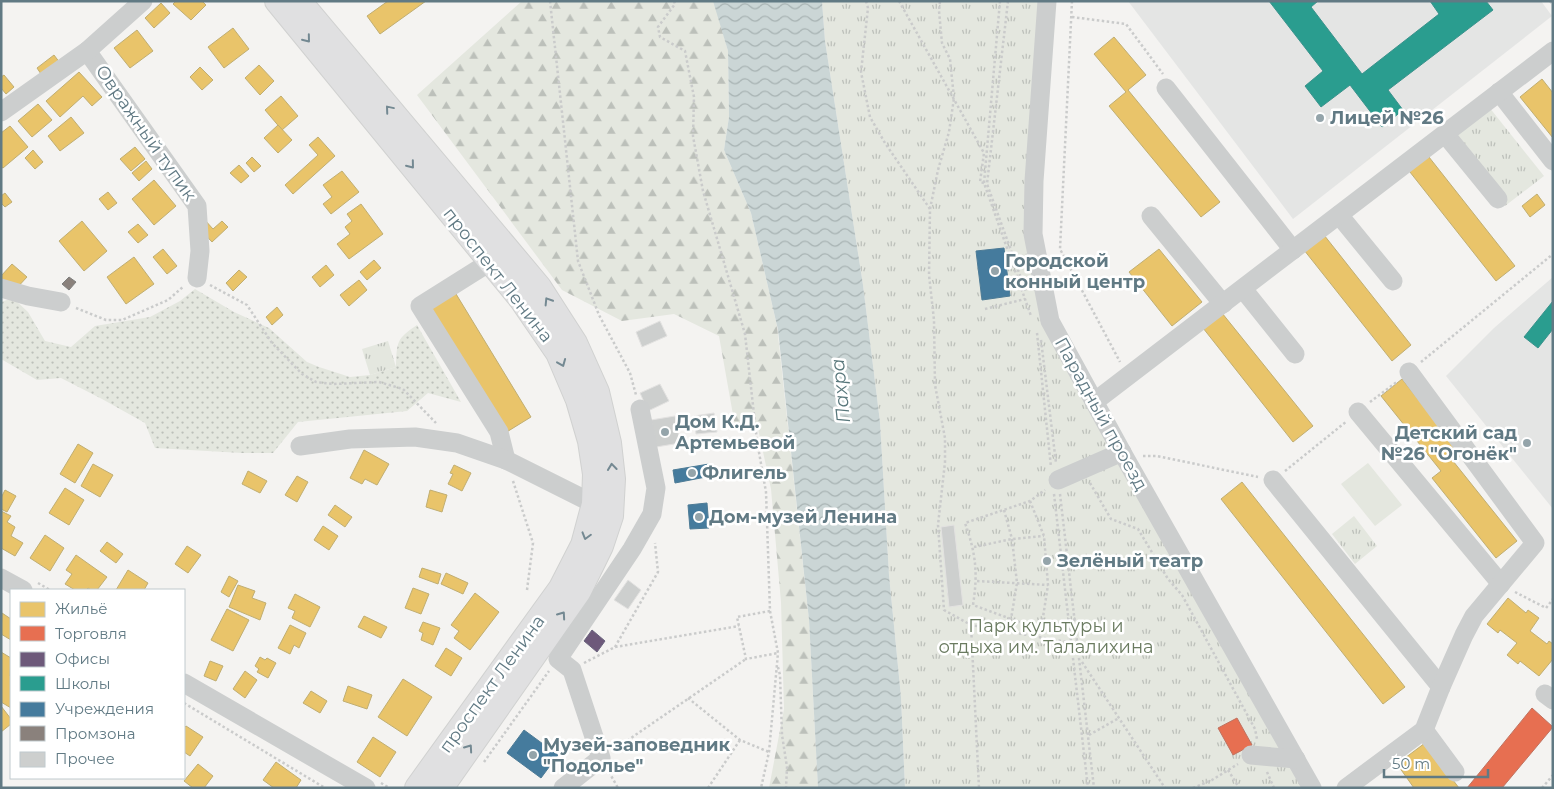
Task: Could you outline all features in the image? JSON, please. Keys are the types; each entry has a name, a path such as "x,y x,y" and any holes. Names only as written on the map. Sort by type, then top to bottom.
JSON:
{"main road":[{"name":"проспект Ленина","path":"277,1 521,299 558,353 578,400 590,441 595,474 594,504 583,545 561,588 417,788"},
{"name":"проспект Ленина","path":"299,1 539,286 575,343 597,392 609,443 613,479 611,516 601,546 579,590 441,788"}],"street":[{"path":"1,112 87,51 142,1"},
{"name":"Парадный проезд","path":"1047,1 1034,181 1033,234 1050,321 1312,788"},
{"name":"Овражный тупик","path":"87,51 197,206 200,251 197,278"},
{"path":"1094,402 1553,51"},
{"path":"1166,88 1293,250"},
{"path":"1499,92 1553,161"},
{"path":"1445,134 1498,199"},
{"path":"1339,215 1393,281"},
{"path":"1151,216 1223,304"},
{"path":"490,262 420,306 500,432 506,460"},
{"path":"1,288 28,296 60,302"},
{"path":"1243,289 1295,354"},
{"path":"1346,788 1424,730 1464,634 1474,616 1535,543 1409,372"},
{"path":"563,788 602,758 565,665 652,514 656,488 640,410"},
{"path":"1358,412 1501,584"},
{"path":"300,446 350,439 415,436 457,443 506,460 594,504"},
{"path":"1055,482 1082,469 1123,454"},
{"path":"1273,480 1441,688"},
{"path":"1,578 21,589"},
{"path":"185,684 366,788"},
{"path":"1424,730 1455,772"},
{"path":"1255,756 1296,759"}],"path":[{"path":"550,1 578,262 599,315 630,373 640,410"},
{"path":"674,1 675,4 658,27 660,38 685,51 694,98 693,136 703,191 744,334 757,441 766,492 770,611 778,653 770,752 762,788"},
{"path":"866,1 868,8 861,72 870,117 885,143 930,209"},
{"path":"899,1 985,154 991,156"},
{"path":"940,1 942,43 950,59 954,98 949,132 938,170 930,209 929,275 934,320 935,385 945,438 945,462 938,525 944,610 971,625 1078,644"},
{"path":"1000,1 985,154 980,182 984,183 1027,298 1034,323"},
{"path":"984,183 988,184 1008,1"},
{"path":"1072,1 1060,249 1127,377"},
{"path":"1550,1 1553,5"},
{"path":"1071,17 1126,24 1163,72 1166,88"},
{"path":"1123,454 1157,456 1273,480 1553,254"},
{"path":"60,302 106,320 122,320 168,300 197,278 247,305 272,343 302,374 316,382 333,384 379,382 403,389 436,423"},
{"path":"985,309 1027,298"},
{"path":"1037,332 1088,788"},
{"path":"506,460 533,543 527,590"},
{"path":"1082,469 1111,519 1138,529 1168,579 1182,595 1256,730 1255,756 1274,788"},
{"path":"1030,501 1044,536 1048,585 1041,630 973,605 977,581 974,547 965,523 1030,501 1055,482"},
{"path":"1004,510 1012,539 1017,583 1011,619"},
{"path":"974,547 1012,539 1044,536"},
{"path":"615,647 658,572 655,543"},
{"path":"977,581 1048,585"},
{"path":"1501,584 1546,608 1553,599"},
{"path":"746,659 738,617 770,611"},
{"path":"971,625 979,788"},
{"path":"483,764 565,665 615,647 739,626"},
{"path":"602,758 746,659 778,653"},
{"path":"1080,659 1165,788"},
{"path":"777,666 780,675 782,735 787,767 786,788"},
{"path":"688,698 740,740 770,752"},
{"path":"185,705 325,788"},
{"path":"1088,735 1119,718"},
{"path":"708,788 740,740"},
{"path":"1193,788 1212,780 1255,756"},
{"path":"1228,770 1238,786"},
{"path":"1542,788 1553,775"}],"shaded area":[{"name":"Лицей №26","path":"1128,1 1541,1 1552,16 1293,219"},
{"name":"Детский сад №26 \"Огонёк\"","path":"1553,277 1553,509 1446,376 1494,328"}],"green space":[{"path":"522,1 714,1 728,51 729,117 724,150 751,213 777,326 809,620 818,788 769,788 784,709 781,602 771,489 757,424 735,426 719,336 674,314 622,321 562,290 417,95"},
{"name":"Парк культуры и отдыха им. Талалихина","path":"822,1 1040,1 1026,238 1045,328 1303,788 905,788 901,697 889,575 880,422 863,285 825,41"},
{"path":"1489,107 1544,176 1505,206 1451,137"},
{"path":"195,289 234,312 269,328 307,362 350,377 370,375 396,367 398,346 401,338 417,325 461,402 428,393 407,411 298,422 273,453 155,448 145,423 61,378 37,380 1,359 1,302 13,298 28,312 45,341 71,347 95,326 150,317 180,301"},
{"path":"388,341 396,367 370,375 362,349"},
{"path":"1368,463 1402,505 1375,526 1341,484"},
{"path":"1354,516 1377,546 1355,564 1332,534"}],"water":[{"name":"Пахра","path":"713,1 822,1 825,41 863,285 880,422 889,575 901,697 905,788 818,788 809,620 778,330 751,213 724,150 729,117 728,51"}],"building: Жильё":[{"path":"176,1 202,1 206,5 191,20 173,4"},
{"path":"388,1 426,1 380,34 367,16"},
{"path":"161,3 170,13 154,28 145,18"},
{"path":"233,28 249,49 224,68 208,47"},
{"path":"137,30 153,51 130,68 114,48"},
{"path":"1114,37 1146,75 1128,90 1220,202 1201,217 1109,106 1126,92 1094,54"},
{"path":"54,55 63,67 45,80 37,68"},
{"path":"259,65 274,81 260,95 245,78"},
{"path":"200,67 213,80 202,90 190,77"},
{"path":"79,72 102,97 92,106 83,96 60,117 46,101"},
{"path":"4,75 14,87 6,94 1,88 1,77"},
{"path":"1542,79 1553,93 1553,138 1520,97"},
{"path":"281,96 298,116 282,130 265,110"},
{"path":"38,104 52,120 32,137 18,121"},
{"path":"71,117 84,133 60,151 48,136"},
{"path":"278,125 292,140 278,153 264,138"},
{"path":"10,126 28,147 3,168 1,167 1,133"},
{"path":"318,137 335,156 293,194 285,185 318,155 309,145"},
{"path":"135,147 145,159 131,171 120,159"},
{"path":"33,150 43,162 35,169 25,158"},
{"path":"1425,152 1515,266 1496,281 1406,167"},
{"path":"252,157 261,166 254,172 246,163"},
{"path":"146,161 152,169 139,181 132,173"},
{"path":"239,165 249,176 241,183 230,173"},
{"path":"342,171 359,192 331,214 323,204 332,197 323,185"},
{"path":"154,180 176,206 154,225 132,199"},
{"path":"108,192 117,203 108,210 99,199"},
{"path":"5,193 12,202 5,207 1,203 1,196"},
{"path":"1537,194 1545,205 1530,217 1522,206"},
{"path":"361,204 383,234 349,259 337,244 350,234 345,227 352,221 347,214"},
{"path":"204,219 213,229 222,221 228,227 212,242 197,226"},
{"path":"82,221 107,251 84,271 59,241"},
{"path":"138,224 148,235 138,243 128,232"},
{"path":"1324,235 1411,345 1392,361 1304,250"},
{"path":"163,249 177,266 167,274 153,257"},
{"path":"1159,249 1202,302 1172,326 1129,272"},
{"path":"134,257 154,284 126,304 107,277"},
{"path":"374,260 381,268 367,280 360,272"},
{"path":"12,264 27,277 14,291 1,279 1,276"},
{"path":"326,265 334,275 320,287 312,277"},
{"path":"239,270 247,277 233,291 226,283"},
{"path":"359,280 367,290 349,306 340,295"},
{"path":"453,289 531,417 505,433 427,305"},
{"path":"277,307 283,315 272,325 266,317"},
{"path":"1222,313 1313,426 1293,442 1203,328"},
{"path":"1402,379 1462,455 1453,461 1517,541 1496,558 1432,478 1441,471 1381,396"},
{"path":"78,444 93,453 75,483 60,474"},
{"path":"364,450 389,464 377,485 365,479 362,484 350,478"},
{"path":"93,464 113,475 100,497 81,486"},
{"path":"454,465 471,473 462,491 448,484 453,474 450,473"},
{"path":"248,471 267,481 260,493 242,484"},
{"path":"297,476 308,482 297,502 285,495"},
{"path":"1242,482 1405,687 1383,704 1221,499"},
{"path":"65,488 84,500 69,525 49,513"},
{"path":"5,490 16,496 7,512 1,509 1,498"},
{"path":"430,490 447,495 442,512 426,507"},
{"path":"335,505 352,517 345,527 328,515"},
{"path":"1,511 11,516 7,522 15,527 11,536 23,543 15,556 1,548"},
{"path":"323,526 338,536 329,550 314,540"},
{"path":"45,535 64,548 50,571 30,558"},
{"path":"107,542 123,554 116,563 100,551"},
{"path":"187,546 201,555 188,573 175,564"},
{"path":"76,555 107,577 98,589 73,589 65,584 72,574 66,570"},
{"path":"422,568 441,574 438,584 419,577"},
{"path":"128,570 148,583 145,589 117,589"},
{"path":"446,573 468,583 463,594 441,584"},
{"path":"229,576 238,581 229,597 221,592"},
{"path":"238,585 255,591 252,598 266,603 260,620 229,607"},
{"path":"413,588 429,594 421,614 405,608"},
{"path":"475,593 499,612 470,650 454,638 459,631 451,625"},
{"path":"295,594 320,607 310,627 292,618 295,611 288,608"},
{"path":"1508,598 1526,613 1528,610 1539,618 1530,631 1547,644 1549,641 1553,644 1553,659 1539,676 1520,661 1518,664 1507,655 1517,643 1500,630 1498,633 1487,624"},
{"path":"227,609 249,620 233,651 211,640"},
{"path":"2,613 10,618 10,639 1,634"},
{"path":"364,616 387,627 381,638 358,627"},
{"path":"423,622 440,628 433,645 421,640 423,633 419,631"},
{"path":"290,625 306,633 299,648 294,645 290,654 278,648"},
{"path":"446,648 462,658 451,676 435,666"},
{"path":"1,652 10,657 10,707 1,702"},
{"path":"260,657 265,660 267,658 276,663 268,678 257,672 259,669 255,666"},
{"path":"210,661 223,666 216,681 204,676"},
{"path":"245,671 257,680 245,698 233,689"},
{"path":"403,679 432,697 407,736 378,717"},
{"path":"348,686 372,695 367,709 343,701"},
{"path":"311,691 327,701 320,713 303,703"},
{"path":"1,706 10,718 10,725 1,732"},
{"path":"185,727 203,737 190,756 185,753"},
{"path":"373,737 396,752 380,777 357,762"},
{"path":"1425,743 1459,788 1414,788 1397,764"},
{"path":"276,762 301,780 296,788 274,788 263,780"},
{"path":"198,764 213,776 204,788 193,788 184,781"}],"building: Торговля":[{"path":"1532,708 1553,727 1502,788 1467,788"},
{"path":"1237,718 1252,745 1233,755 1218,728"}],"building: Офисы":[{"path":"592,630 605,641 597,652 584,641"}],"building: Школы":[{"path":"1269,1 1318,1 1311,7 1362,74 1439,14 1430,1 1486,1 1493,10 1388,90 1403,110 1382,127 1350,85 1321,107 1305,86 1323,71"},
{"path":"1553,301 1553,329 1538,348 1524,337"}],"building: Учреждения":[{"path":"1004,248 1010,296 982,300 976,251"},
{"name":"Флигель","path":"709,464 711,476 675,483 673,470"},
{"path":"707,503 709,528 690,529 688,505"},
{"path":"524,730 558,755 541,778 507,753"}],"building: Промзона":[{"path":"69,277 76,282 69,290 62,284"}],"building: Прочее":[{"path":"660,321 667,336 642,347 636,332"},
{"path":"660,384 669,401 648,411 640,393"},
{"path":"714,413 717,432 696,434 694,416"},
{"name":"Дом К.Д. Артемьевой","path":"675,416 680,443 656,447 651,420"},
{"path":"954,525 963,605 949,607 941,527"},
{"path":"628,580 641,590 628,609 614,600"}],"place":[{"name":"Лицей №26","path":"1320,118"},
{"name":"Городской конный центр","path":"995,271"},
{"name":"Дом К.Д. Артемьевой","path":"665,432"},
{"name":"Детский сад №26 \"Огонёк\"","path":"1527,443"},
{"name":"Флигель","path":"692,473"},
{"name":"Дом-музей Ленина","path":"699,517"},
{"name":"Зелёный театр","path":"1047,561"},
{"name":"Музей-заповедник \"Подолье\"","path":"533,755"}]}
